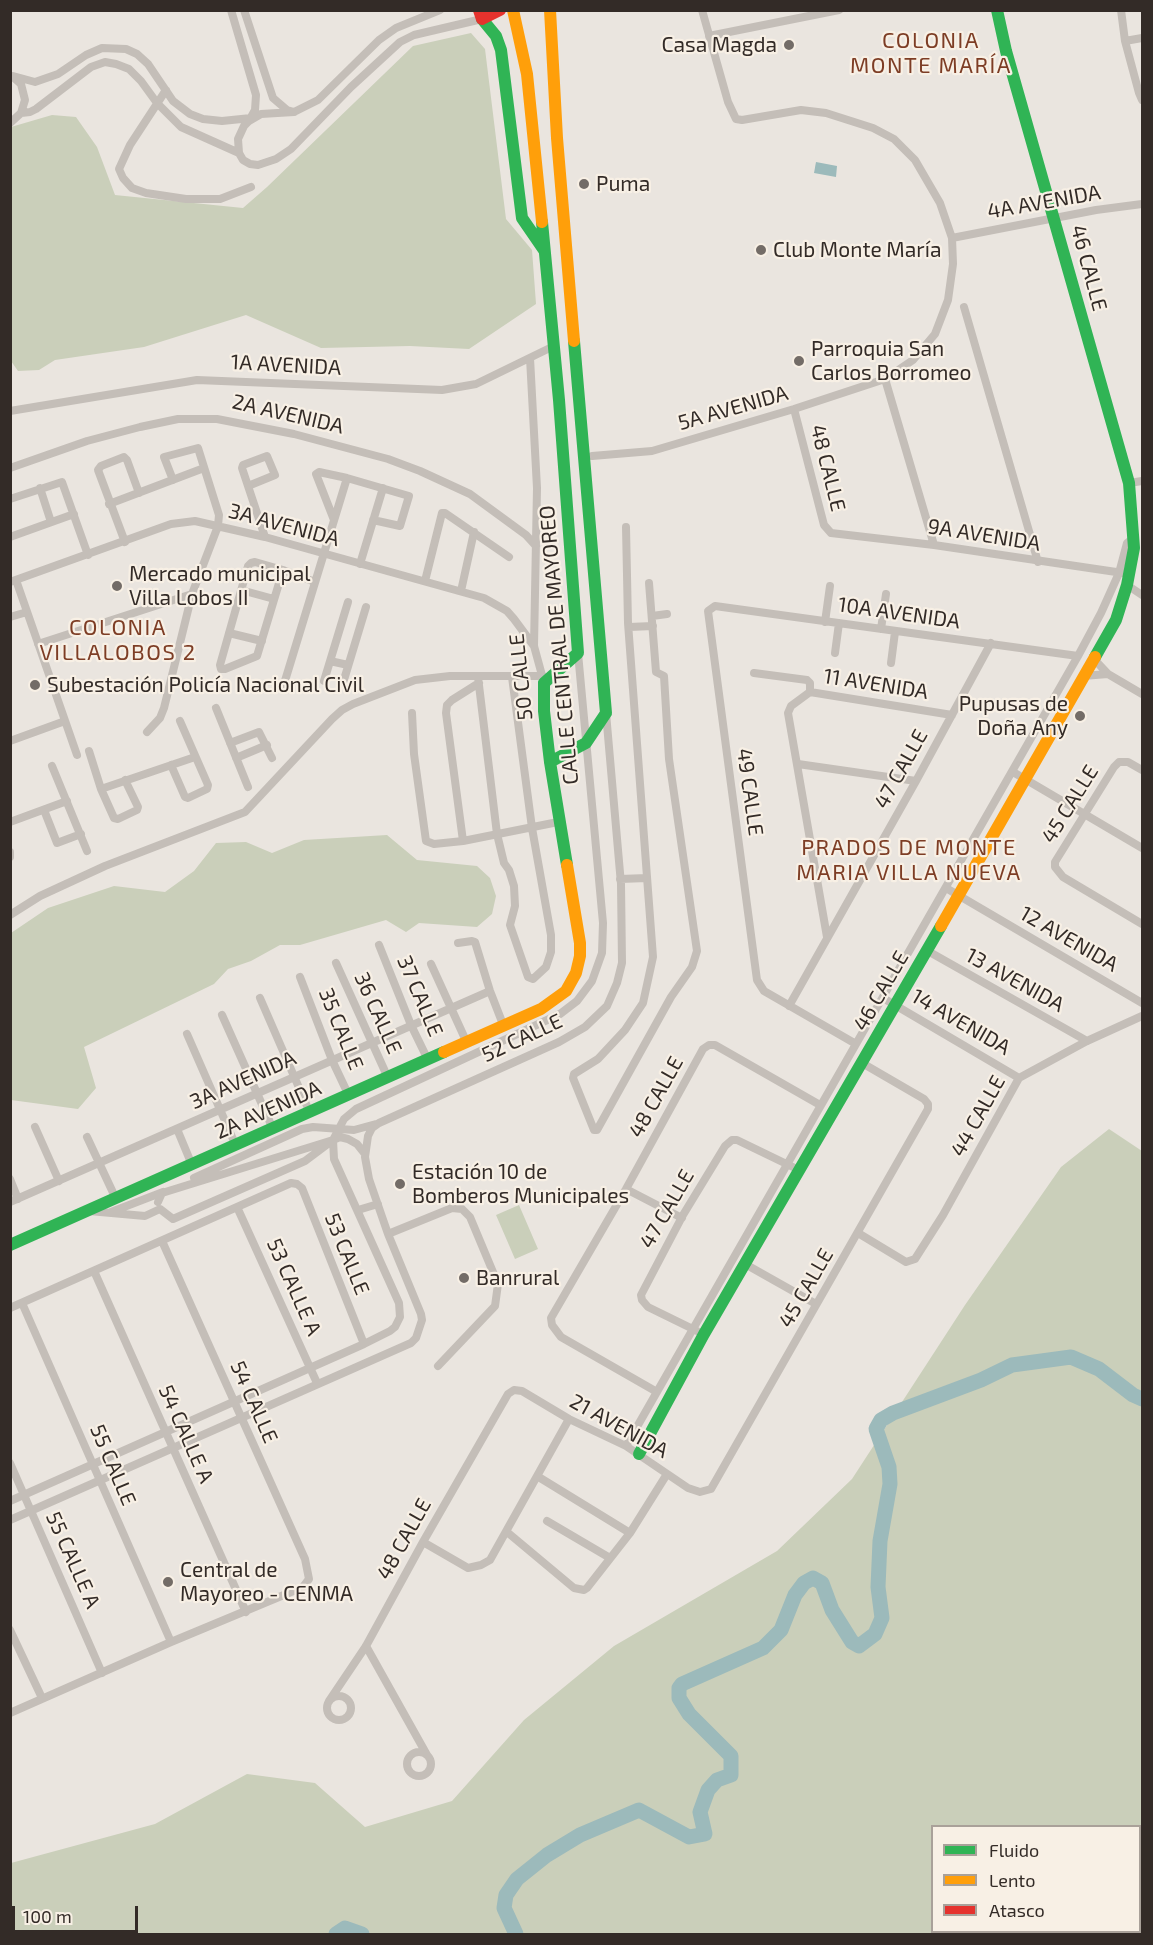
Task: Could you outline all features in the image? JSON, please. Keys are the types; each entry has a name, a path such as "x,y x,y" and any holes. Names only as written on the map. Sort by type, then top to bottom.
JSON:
{"main road":[{"name":"CALLE CENTRAL DE MAYOREO","path":"513,10 527,74 554,346 578,653"},
{"name":"CALLE CENTRAL DE MAYOREO","path":"550,10 549,28 559,166 606,713"},
{"name":"46 CALLE","path":"639,1454 699,1332 745,1264 794,1167 862,1063 889,1001 926,950 1116,620 1127,585 1125,570 1134,549 1129,483 1006,51 997,10"},
{"path":"488,14 501,50 522,218 544,250"},
{"path":"543,679 578,653"},
{"name":"50 CALLE","path":"542,1009 566,991 576,973 580,956 580,943 558,822 544,711 543,679"},
{"path":"550,762 586,743 606,713"},
{"name":"2A AVENIDA","path":"10,1245 542,1009"}],"street":[{"path":"231,10 256,95 255,110 250,120"},
{"path":"244,10 273,98 281,107 294,112"},
{"path":"440,10 396,28 379,40 318,100 294,112 261,114 250,120 244,126 238,139 239,153 243,160 258,165 276,159 291,148 351,87 400,42 414,35 488,14"},
{"path":"702,10 730,109 736,119 742,120 794,111 826,113 873,128 894,139 915,160 940,203 952,238"},
{"path":"709,36 839,10"},
{"path":"1121,10 1125,40 1138,93 1143,100"},
{"path":"1125,40 1143,38"},
{"path":"12,76 35,82 58,74 86,55 102,48 126,49 137,54 148,64 173,101 190,114 203,119 250,120"},
{"path":"21,113 36,109 84,72 105,62 116,64 129,69 157,103 181,127 239,153"},
{"path":"10,123 21,113 25,100 23,90 12,76"},
{"path":"166,90 130,145 119,169 123,178 132,188 146,193 186,199 219,199 251,187"},
{"name":"4A AVENIDA","path":"952,238 1143,204"},
{"name":"5A AVENIDA","path":"592,456 652,451 885,379 913,360 934,334 948,300 952,238"},
{"path":"964,307 1038,562"},
{"name":"1A AVENIDA","path":"10,411 197,380 442,390 476,384 554,346"},
{"name":"50 CALLE","path":"530,358 537,488 534,646 543,679"},
{"path":"885,379 934,545"},
{"name":"48 CALLE","path":"794,409 824,525 831,533"},
{"name":"2A AVENIDA","path":"10,468 87,441 140,427 178,419 217,419 294,434 388,459 420,471 470,494 526,535 536,546"},
{"path":"147,732 160,718 164,708 192,594 218,526 219,515 196,447 165,455 164,458 173,480"},
{"path":"125,542 98,470 101,466 124,457 139,493"},
{"path":"109,504 204,468"},
{"path":"334,520 316,474 319,472 347,477 409,496 402,524 398,526 373,520"},
{"path":"284,684 347,477"},
{"path":"1129,483 1143,481"},
{"path":"10,499 62,482 88,555"},
{"path":"248,486 266,537"},
{"path":"40,488 51,522"},
{"path":"360,564 383,488"},
{"path":"425,581 442,513 509,557"},
{"path":"10,537 74,514"},
{"name":"3A AVENIDA","path":"13,581 179,522 195,521 266,537 484,598 507,611 534,646"},
{"path":"626,527 629,627 653,957 643,1003 625,1030 598,1059 574,1074 573,1078 594,1130 597,1130 671,997 692,967 697,951 669,759 664,676 656,672 649,583"},
{"path":"461,591 474,532"},
{"name":"9A AVENIDA","path":"831,533 934,545 1038,562 1125,570"},
{"path":"283,570 257,656 221,669 220,665 241,590 251,562 283,570 315,582"},
{"name":"46 CALLE","path":"626,1446 657,1392 699,1332 794,1167 820,1105 856,1044 889,1001 946,888 1125,570"},
{"path":"13,581 27,612 77,755"},
{"path":"1127,585 1143,595"},
{"path":"825,622 830,586"},
{"path":"241,590 274,599"},
{"path":"38,644 192,594"},
{"path":"881,629 886,594"},
{"path":"324,681 348,602"},
{"name":"10A AVENIDA","path":"715,606 1078,656"},
{"name":"49 CALLE","path":"715,606 708,611 756,968 760,986 789,1006"},
{"path":"343,683 366,607"},
{"path":"10,617 27,612"},
{"path":"652,616 667,614"},
{"path":"835,653 839,623"},
{"path":"629,627 653,626"},
{"path":"891,663 895,632"},
{"path":"229,633 262,641"},
{"name":"47 CALLE","path":"789,1006 991,643"},
{"name":"CALLE CENTRAL DE MAYOREO","path":"338,1128 356,1109 560,1014 577,1001 592,981 602,953 603,923 578,653"},
{"path":"1094,658 1108,674 1143,694"},
{"path":"330,661 348,665"},
{"path":"754,674 807,680 810,683 810,692"},
{"path":"1083,676 1108,674"},
{"path":"10,915 40,896 105,866 245,812 332,719 353,704 415,680 450,676 478,680 512,677 543,679"},
{"path":"478,680 497,834 504,863 514,886 515,906 510,925 528,977 533,979 546,967 551,952 548,918 532,828 512,677"},
{"path":"463,841 446,713 447,705 478,680"},
{"name":"11 AVENIDA","path":"798,764 788,713 791,706 810,692 952,715"},
{"path":"216,708 248,787"},
{"path":"412,713 414,754 426,842 434,844 463,841 558,822"},
{"name":"52 CALLE","path":"162,1193 302,1129 314,1127 354,1130 380,1123 559,1042 596,1018 607,1006 618,983 622,963 620,879 606,713"},
{"path":"10,741 65,721"},
{"path":"171,765 183,793 189,798 207,789 208,785 180,721"},
{"path":"230,743 259,732 272,758"},
{"path":"239,739 245,754"},
{"path":"236,758 267,745"},
{"path":"89,751 101,789 114,818 117,819 134,813 138,807 125,780"},
{"path":"101,789 195,758"},
{"name":"45 CALLE","path":"1143,770 1128,762 1119,762 1114,767 1055,862 1055,867 1063,877 1143,924"},
{"path":"827,937 798,764 916,781"},
{"path":"52,766 87,851"},
{"path":"1013,772 1143,848"},
{"path":"10,822 67,801"},
{"path":"45,810 57,843 81,834"},
{"path":"10,852 10,857"},
{"path":"620,879 647,878"},
{"name":"12 AVENIDA","path":"946,888 1143,1003"},
{"path":"458,943 475,942 504,1027"},
{"name":"37 CALLE","path":"379,945 411,1025 428,1060"},
{"name":"13 AVENIDA","path":"926,950 1087,1041"},
{"name":"36 CALLE","path":"336,963 388,1078"},
{"path":"431,964 467,1043"},
{"name":"35 CALLE","path":"300,977 349,1096"},
{"name":"3A AVENIDA","path":"14,1201 490,991"},
{"path":"260,998 310,1113"},
{"name":"14 AVENIDA","path":"889,1001 1019,1078"},
{"path":"789,1006 856,1044"},
{"path":"222,1014 273,1130"},
{"name":"44 CALLE","path":"858,1233 906,1262 915,1259 943,1215 1019,1078 1087,1041 1143,1016"},
{"path":"187,1034 236,1146"},
{"name":"48 CALLE","path":"657,1392 561,1337 552,1325 551,1317 626,1189 703,1050 716,1045 820,1105"},
{"name":"45 CALLE","path":"711,1489 928,1109 924,1098 862,1063"},
{"path":"10,1520 416,1338 422,1320 418,1304 388,1234 369,1179 365,1154 368,1136 372,1128 380,1123"},
{"path":"35,1126 59,1181"},
{"path":"10,1502 390,1331 400,1317 399,1303 334,1159 333,1140 338,1128"},
{"path":"177,1129 192,1165"},
{"path":"87,1137 116,1199"},
{"path":"109,1213 162,1193 340,1137 357,1144 365,1154"},
{"path":"89,1211 145,1216 160,1209 173,1220 305,1161 333,1140"},
{"name":"47 CALLE","path":"699,1332 648,1307 642,1300 642,1289 682,1218 725,1146 732,1140 744,1143 794,1167"},
{"path":"10,1179 14,1201"},
{"name":"53 CALLE","path":"237,1207 291,1183 302,1188 364,1344"},
{"path":"626,1189 682,1218"},
{"path":"158,1202 162,1193"},
{"path":"358,1210 378,1204"},
{"path":"10,1308 237,1207"},
{"name":"53 CALLE A","path":"237,1207 317,1383"},
{"path":"388,1234 452,1208 462,1209 470,1217 498,1284 495,1306 438,1366"},
{"name":"54 CALLE","path":"162,1241 305,1558 309,1579 303,1587 246,1612"},
{"path":"745,1264 816,1304"},
{"name":"54 CALLE A","path":"94,1272 246,1612"},
{"name":"55 CALLE","path":"22,1303 171,1642"},
{"name":"21 AVENIDA","path":"508,1394 514,1390 522,1391 569,1419 626,1446 688,1488 699,1492 711,1489"},
{"name":"48 CALLE","path":"329,1701 366,1646 508,1394"},
{"path":"423,1542 468,1568 490,1560 569,1419"},
{"name":"55 CALLE A","path":"10,1462 102,1672"},
{"path":"507,1532 574,1588 584,1590 630,1533 667,1474"},
{"path":"537,1476 630,1533"},
{"path":"547,1521 610,1558"},
{"path":"10,1713 171,1642 246,1612"},
{"path":"10,1630 42,1698"},
{"path":"366,1646 428,1755"}],"green space":[{"path":"471,33 485,49 506,219 532,250 536,304 469,349 410,346 321,348 246,315 144,347 55,360 39,370 18,371 11,361 11,127 52,115 76,117 97,147 115,195 243,208 413,46"},
{"path":"387,835 417,860 477,866 490,878 496,896 492,914 477,927 419,923 406,932 386,920 300,945 280,945 251,961 228,969 214,984 84,1047 96,1088 78,1109 11,1100 11,933 48,908 114,886 165,892 194,871 216,843 246,842 272,853 304,840"},
{"path":"1109,1129 1142,1151 1142,1934 11,1934 11,1863 155,1824 247,1774 315,1783 365,1827 452,1801 524,1720 614,1646 777,1551 852,1479 965,1305 1061,1167"},
{"path":"519,1205 538,1249 515,1259 496,1215"}],"water":[{"path":"816,162 837,166 836,177 814,173"}],"waterway":[{"path":"516,1934 504,1908 506,1895 517,1879 547,1855 580,1835 639,1810 689,1837 705,1834 700,1812 708,1790 717,1780 731,1775 731,1756 689,1714 679,1698 679,1688 682,1684 763,1648 781,1630 795,1595 804,1583 813,1578 822,1583 832,1610 852,1642 859,1646 875,1634 882,1618 878,1587 880,1541 890,1484 889,1467 876,1429 881,1420 893,1413 981,1380 1012,1365 1071,1357 1099,1369 1133,1395 1142,1399"},
{"path":"336,1934 345,1928 362,1934"}],"traffic: fast":[{"path":"997,10 1006,51 1129,483 1134,548 1127,585 1116,620 1095,657"},
{"path":"482,19 496,36 501,50 522,218 544,250"},
{"path":"542,222 559,400 578,653 544,683 544,711 550,762 567,865"},
{"path":"550,762 586,743 606,713 574,341"},
{"path":"639,1454 704,1334 941,926"},
{"path":"10,1245 444,1052"}],"traffic: slow":[{"path":"513,10 527,74 542,222"},
{"path":"550,10 557,138 574,341"},
{"path":"941,926 1095,657"},
{"path":"444,1052 541,1009 566,991 576,973 580,956 580,943 567,865"}],"traffic: jam":[{"path":"479,10 482,19 500,10"}],"place":[{"name":"Casa Magda","path":"789,45"},
{"name":"Puma","path":"584,184"},
{"name":"Club Monte María","path":"761,250"},
{"name":"Parroquia San Carlos Borromeo","path":"799,361"},
{"name":"Mercado municipal Villa Lobos II","path":"117,586"},
{"name":"Subestación Policía Nacional Civil","path":"35,685"},
{"name":"Pupusas de Doña Any","path":"1080,716"},
{"name":"Estación 10 de Bomberos Municipales","path":"400,1184"},
{"name":"Banrural","path":"464,1278"},
{"name":"Central de Mayoreo - CENMA","path":"168,1582"}],"district":[{"name":"COLONIA MONTE MARÍA","path":"931,54"},
{"name":"COLONIA VILLALOBOS 2","path":"118,640"},
{"name":"PRADOS DE MONTE MARIA VILLA NUEVA","path":"909,860"}]}
